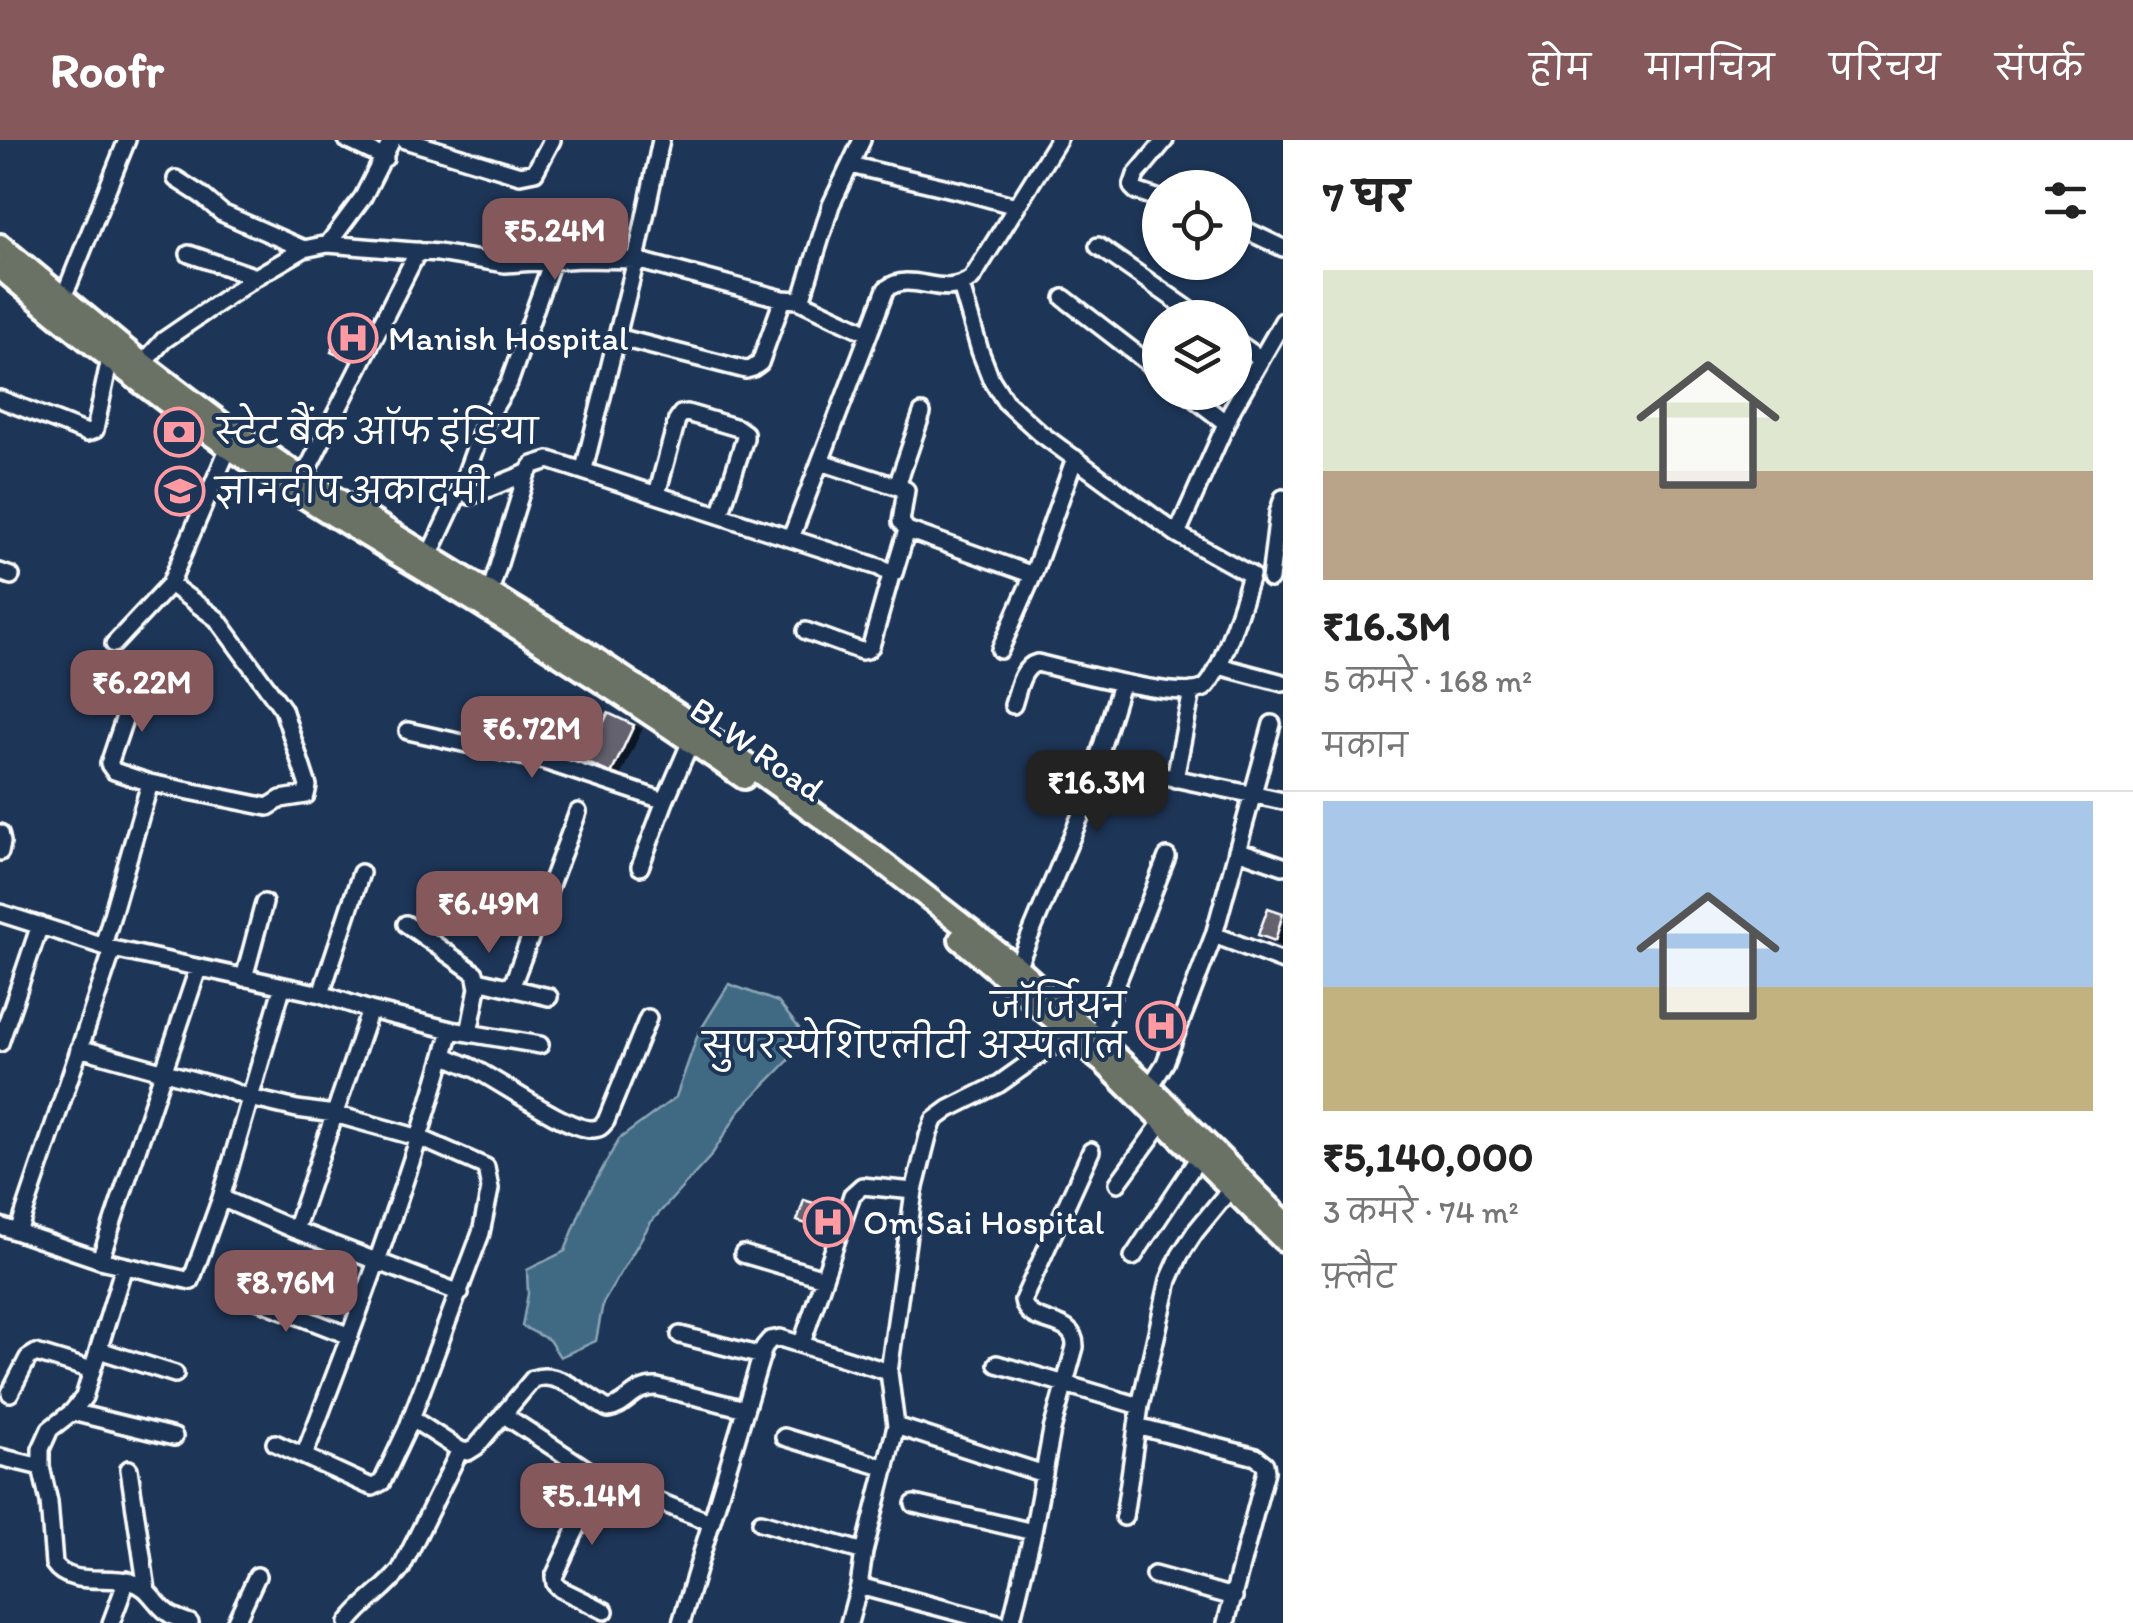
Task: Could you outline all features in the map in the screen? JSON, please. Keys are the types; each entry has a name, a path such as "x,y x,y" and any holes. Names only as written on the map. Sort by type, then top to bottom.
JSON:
{"main road":[{"path":"0,245 58,306 138,370 224,426 299,485 429,556 488,601 590,655 679,714 874,855 1095,1038 1114,1064 1150,1087 1212,1163 1283,1220"},
{"name":"BLW Road","path":"0,268 58,306 110,358 138,370 229,448 299,485 488,601 843,848 963,941 1023,978 1068,1035 1114,1064 1163,1121 1212,1163 1283,1240"}],"street":[{"path":"58,306 128,140"},
{"path":"347,140 385,158"},
{"path":"328,244 363,197 392,140"},
{"path":"405,140 520,175 534,172 552,140"},
{"path":"584,469 636,260 661,140"},
{"path":"617,337 746,370 753,368 760,362 791,300 803,295 832,204 862,140"},
{"path":"791,538 886,288 902,281 941,288 961,286 972,278 1058,140"},
{"path":"1142,192 1132,187 1133,181 1165,140"},
{"path":"850,165 1016,206"},
{"path":"176,179 222,212 304,249"},
{"path":"1252,234 1283,248"},
{"path":"138,370 164,340 256,277 304,249 328,244 504,264 636,260 791,300 868,333"},
{"path":"1098,246 1176,300"},
{"path":"299,485 418,252"},
{"path":"190,254 256,277"},
{"path":"429,556 484,424 508,383 552,261"},
{"path":"961,286 980,352 1005,402 1177,534 1251,575 1277,581 1278,513 1283,498"},
{"path":"1064,298 1142,358"},
{"path":"1177,534 1226,424 1283,321"},
{"path":"1252,353 1261,359"},
{"path":"0,399 91,432 110,358"},
{"path":"1208,410 1226,424"},
{"path":"897,486 922,413"},
{"path":"657,494 681,414 738,428 745,438 720,514"},
{"path":"114,644 170,584 229,448"},
{"path":"1000,650 1033,575 1075,458"},
{"path":"488,601 527,473 533,465 549,460 888,573 890,578 867,650 806,632"},
{"path":"821,462 906,490 900,522 907,530 1033,575"},
{"path":"470,496 527,473"},
{"path":"894,573 907,530"},
{"path":"1013,706 1026,668 1037,663 1121,684 1192,691 1206,686 1219,666 1251,575"},
{"path":"135,687 108,764 114,771 150,783 268,807 281,799 303,796 308,786 283,709 217,619 170,584"},
{"path":"1219,666 1283,683"},
{"path":"1023,978 1080,818 1121,684"},
{"path":"1175,779 1192,691"},
{"path":"1150,1087 1165,1063 1214,936 1272,724"},
{"path":"408,731 544,761 665,801"},
{"path":"640,867 692,741"},
{"path":"1097,762 1283,801"},
{"path":"18,1232 108,948 150,783"},
{"path":"510,988 578,812"},
{"path":"0,833 0,852"},
{"path":"1237,850 1283,866"},
{"path":"1095,1038 1168,857"},
{"path":"321,994 361,873"},
{"path":"244,978 264,903"},
{"path":"0,913 108,948 321,994 451,1030 540,1045"},
{"path":"406,924 475,973 478,988 470,1033"},
{"path":"0,1043 5,1012 40,925"},
{"path":"1214,936 1283,961"},
{"path":"100,1260 198,969"},
{"path":"478,980 549,997"},
{"path":"0,1226 100,1260 191,1281 221,1198 282,988"},
{"path":"295,1230 370,1010"},
{"path":"444,1056 580,1127 600,1128 648,1018"},
{"path":"304,1456 420,1138 451,1030"},
{"path":"849,1623 896,1426 889,1372 914,1190 934,1120 999,1084 1068,1035"},
{"path":"78,1048 250,1098 334,1114 420,1138 486,1166 490,1189 481,1233 411,1418 382,1482 378,1486 367,1485 276,1444"},
{"path":"1118,1182 1163,1121"},
{"path":"1011,1623 1075,1347 1070,1329 1028,1314 1022,1300 1091,1151"},
{"path":"1132,1258 1212,1163"},
{"path":"802,1344 852,1195 862,1186 914,1190"},
{"path":"1124,1517 1136,1426 1169,1280 1195,1232 1231,1188"},
{"path":"221,1198 460,1293"},
{"path":"743,1254 824,1278"},
{"path":"124,1266 84,1397 50,1429 40,1449 54,1564 72,1576 127,1580 147,1590 167,1612 190,1623"},
{"path":"239,1293 350,1336"},
{"path":"680,1335 762,1356"},
{"path":"681,1623 764,1347 770,1340 780,1338 889,1372"},
{"path":"99,1350 175,1374"},
{"path":"10,1393 28,1358 36,1353 92,1370"},
{"path":"997,1364 1140,1406"},
{"path":"411,1418 468,1452 476,1448 533,1380 543,1375 608,1409 616,1408 646,1386 745,1409"},
{"path":"72,1412 174,1437"},
{"path":"504,1414 600,1478 710,1522"},
{"path":"896,1426 1044,1474"},
{"path":"1136,1426 1256,1458 1265,1464 1226,1623"},
{"path":"784,1437 886,1468"},
{"path":"348,1623 402,1569 460,1450"},
{"path":"0,1457 42,1467"},
{"path":"129,1469 147,1590"},
{"path":"600,1478 554,1576 560,1589 605,1611"},
{"path":"914,1504 1033,1532"},
{"path":"761,1522 864,1552"},
{"path":"1154,1575 1234,1597"},
{"path":"235,1623 258,1576"},
{"path":"111,1623 127,1580"},
{"path":"859,1586 998,1623"}],"water":[{"path":"729,984 778,1002 799,1028 788,1061 740,1110 711,1156 651,1222 603,1303 596,1341 560,1357 549,1340 522,1326 528,1294 527,1270 565,1251 585,1200 619,1139 676,1097 698,1034"}],"building":[{"path":"347,314 368,323 352,361 331,352"},
{"path":"608,713 634,725 611,774 586,762"},
{"path":"1268,908 1283,913 1275,941 1258,935"},
{"path":"1149,1007 1179,1017 1169,1047 1139,1038"},
{"path":"804,1200 833,1209 826,1230 797,1221"}],"place":[{"name":"Manish Hospital","path":"353,338"},
{"name":"स्टेट बैंक ऑफ इंडिया","path":"179,432"},
{"name":"ज्ञानदीप अकादमी","path":"180,491"},
{"name":"जाॅर्जियन सुपरस्पेशिएलीटी अस्पताल","path":"1161,1026"},
{"name":"Om Sai Hospital","path":"828,1222"}]}
